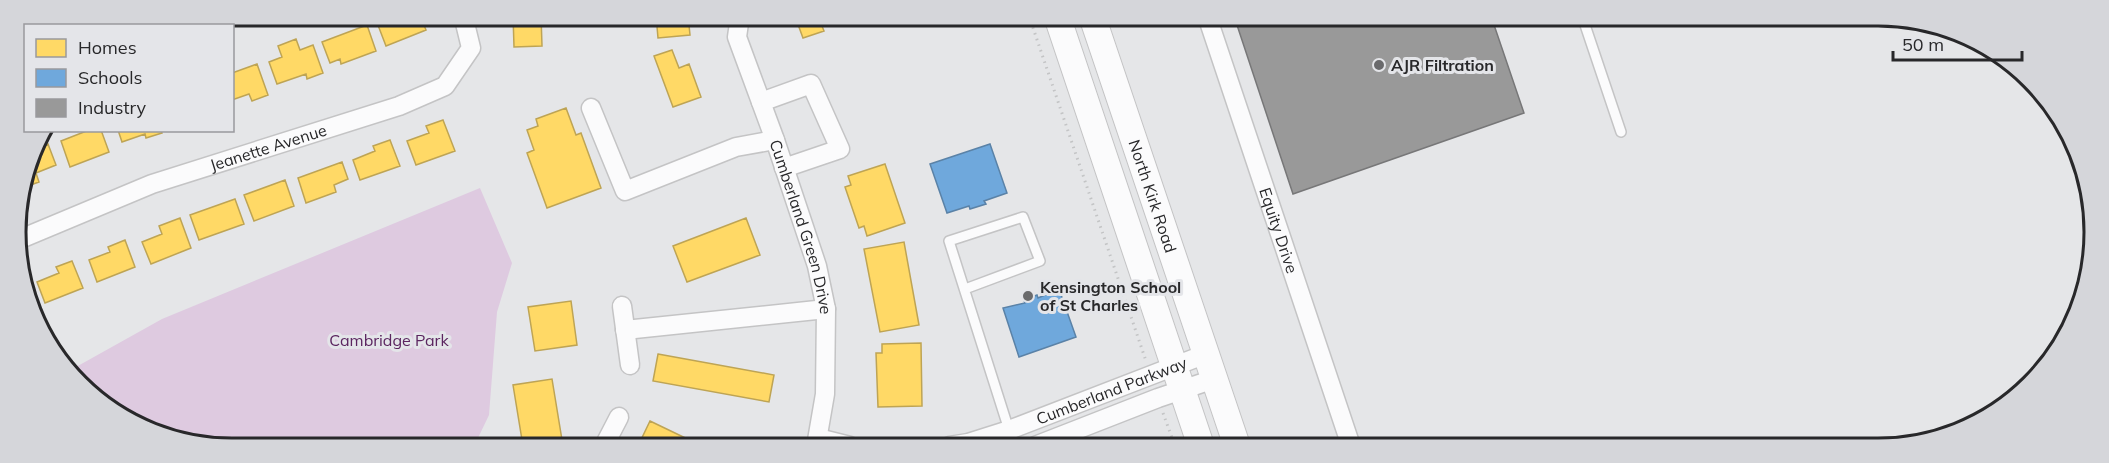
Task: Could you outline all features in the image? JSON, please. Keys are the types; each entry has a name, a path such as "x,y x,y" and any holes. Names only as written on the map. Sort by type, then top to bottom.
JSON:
{"main road":[{"name":"North Kirk Road","path":"1060,26 1166,382 1196,437"},
{"name":"North Kirk Road","path":"1095,26 1234,437"}],"street":[{"name":"Jeanette Avenue","path":"26,237 152,184 399,106 445,86 471,48 466,26"},
{"name":"Cumberland Green Drive","path":"739,26 737,38 775,140 817,266 826,309 825,394 818,438"},
{"name":"Equity Drive","path":"1210,26 1348,437"},
{"path":"761,102 811,84 840,149 784,168"},
{"path":"591,108 625,191 736,147 775,140"},
{"path":"622,306 630,365"},
{"path":"626,330 826,309"},
{"name":"Cumberland Parkway","path":"1052,438 1166,382 1206,354"},
{"name":"Cumberland Parkway","path":"985,438 1166,382 1214,379"},
{"path":"608,438 619,417"}],"lane":[{"path":"1585,26 1621,132"},
{"path":"965,289 1040,261 1023,217 949,241 1009,430"}],"path":[{"path":"1033,26 1166,382 1174,437"}],"green space":[{"name":"Cambridge Park","path":"480,188 512,263 497,312 489,415 478,438 232,438 191,434 165,427 128,410 106,395 77,367 162,319"}],"building: Homes":[{"path":"367,26 376,51 341,64 340,59 330,63 322,42"},
{"path":"378,26 424,26 426,30 386,46"},
{"path":"513,26 541,26 542,46 514,47"},
{"path":"657,26 689,26 690,35 658,38"},
{"path":"799,26 822,26 824,31 803,38"},
{"path":"296,39 300,50 313,45 323,73 307,79 306,74 277,84 269,62 282,57 278,46"},
{"path":"672,50 679,68 689,64 701,97 673,107 654,56"},
{"path":"257,64 268,95 252,101 249,94 234,99 234,72"},
{"path":"566,108 576,135 581,133 601,188 547,208 527,153 534,150 527,130 538,126 536,119"},
{"path":"443,120 455,151 416,165 407,141 429,133 426,126"},
{"path":"84,132 102,132 109,152 70,167 61,141"},
{"path":"119,132 162,133 146,138 145,134 122,142"},
{"path":"390,140 400,166 360,180 353,160 375,151 373,146"},
{"path":"48,144 56,165 36,173 39,182 32,185 41,153"},
{"path":"342,162 348,179 334,185 336,192 306,203 298,178"},
{"path":"885,164 905,223 867,236 864,226 859,228 845,187 851,185 848,176"},
{"path":"285,180 294,206 254,221 244,195"},
{"path":"235,199 244,224 199,240 190,215"},
{"path":"180,218 191,248 151,264 142,242 162,234 159,226"},
{"path":"746,218 760,255 687,282 673,246"},
{"path":"125,240 135,267 97,282 89,260 110,252 108,247"},
{"path":"904,242 919,325 880,332 864,249"},
{"path":"72,261 83,288 45,303 37,282 59,273 56,267"},
{"path":"571,301 577,345 535,351 528,307"},
{"path":"921,343 922,406 878,407 876,353 882,353 882,344"},
{"path":"658,354 774,375 769,402 653,381"},
{"path":"552,379 562,438 522,438 513,385"},
{"path":"650,421 685,438 642,438"}],"building: Schools":[{"path":"990,144 1007,193 984,201 986,204 970,209 969,206 947,213 930,164"},
{"path":"1059,289 1076,337 1019,357 1003,308 1025,303 1024,300 1037,295 1038,298"}],"building: Industry":[{"name":"AJR Filtration","path":"1237,26 1494,26 1524,113 1293,194"}],"place":[{"name":"AJR Filtration","path":"1379,65"},
{"name":"Kensington School of St Charles","path":"1028,296"}]}
